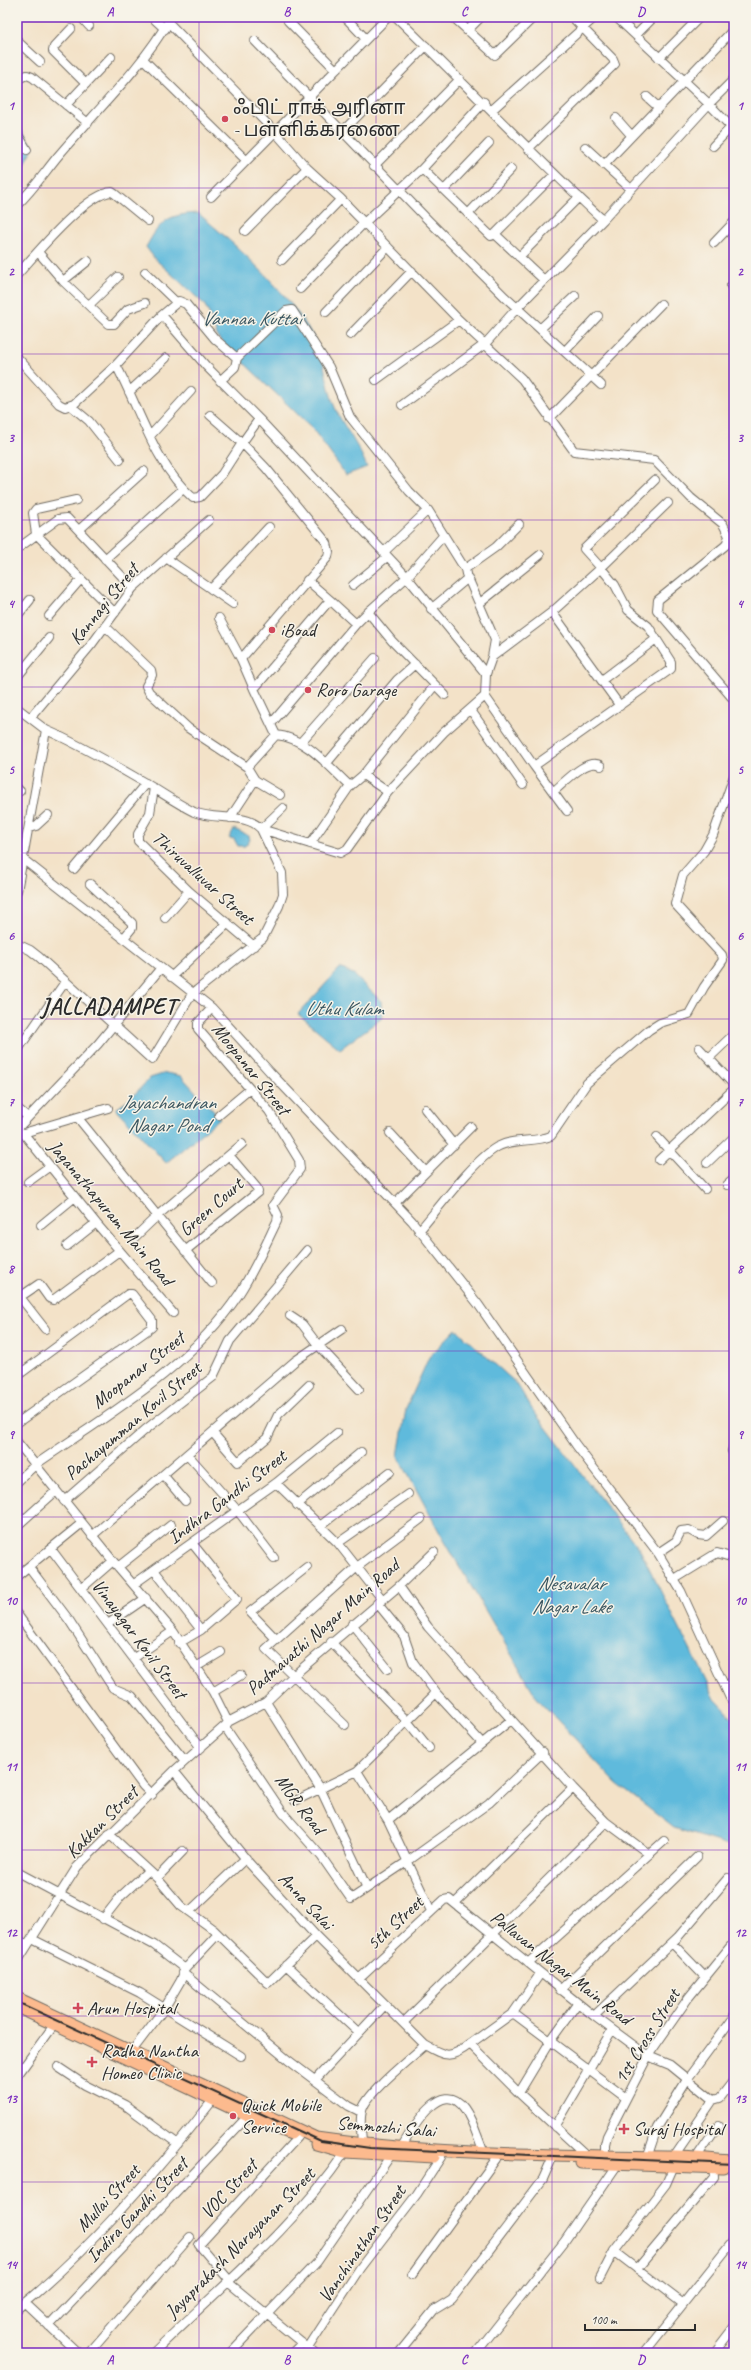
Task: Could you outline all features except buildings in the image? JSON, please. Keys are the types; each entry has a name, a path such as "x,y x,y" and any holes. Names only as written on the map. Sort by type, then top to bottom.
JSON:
{"main road":[{"name":"Semmozhi Salai","path":"17,1998 316,2138 362,2149 391,2155 496,2159 553,2158 586,2155 647,2158 673,2162 696,2158 713,2164 734,2161"},
{"name":"Semmozhi Salai","path":"17,2007 248,2116 315,2144 345,2152 362,2149 401,2148 553,2158 618,2164 673,2162 713,2164 734,2168"}],"street":[{"path":"81,17 89,26"},
{"path":"152,17 168,23 275,132 307,168 341,199 459,320 522,379 549,419 574,451 654,460 691,498 723,524 729,536 726,545 658,600 656,606 657,610 734,700"},
{"path":"346,17 366,39"},
{"path":"211,197 388,17"},
{"path":"396,17 484,102 554,175 603,220"},
{"path":"454,17 494,54 499,53 534,17"},
{"path":"468,31 481,17"},
{"path":"528,149 615,64 613,59 572,17"},
{"path":"492,110 584,29 595,17"},
{"path":"616,17 733,127 713,146"},
{"path":"636,35 654,17"},
{"path":"659,58 700,17"},
{"path":"288,21 336,70"},
{"path":"17,205 31,193 57,157 143,59 168,23"},
{"path":"72,29 54,47 53,51 86,84"},
{"path":"604,165 631,134 734,29"},
{"path":"17,41 40,62"},
{"path":"254,41 343,131 374,166 517,308 601,385"},
{"path":"343,131 426,46"},
{"path":"66,105 111,56"},
{"path":"143,59 246,160"},
{"path":"17,79 27,75 32,77 88,123"},
{"path":"374,166 460,79"},
{"path":"402,405 485,344 517,308 603,220 709,104 734,79"},
{"path":"647,97 658,107"},
{"path":"300,289 364,223 422,169 484,102"},
{"path":"616,118 631,134"},
{"path":"17,133 27,150"},
{"path":"445,189 489,143"},
{"path":"585,147 631,189"},
{"path":"244,231 307,168"},
{"path":"422,169 445,189 489,235 494,234 554,175"},
{"path":"468,214 511,169"},
{"path":"17,275 75,214 108,192 115,194 148,221"},
{"path":"519,257 579,197"},
{"path":"282,260 341,199"},
{"path":"714,243 734,222"},
{"path":"494,234 544,280"},
{"path":"326,312 388,247"},
{"path":"38,252 63,281 110,324 114,324 128,309 145,303"},
{"path":"63,281 88,261"},
{"path":"350,335 412,271"},
{"path":"145,272 176,302"},
{"path":"89,305 118,277"},
{"path":"540,329 575,296"},
{"path":"71,406 116,366 162,315 176,302 182,301 186,304 215,339 237,358"},
{"path":"549,419 592,377 661,304"},
{"path":"220,381 235,367 237,358 286,311 292,310 328,367 350,418 410,491 428,510 465,569 495,640 492,657 486,674 485,696 567,811"},
{"path":"162,315 220,381 259,419 407,577 486,674"},
{"path":"565,351 598,316"},
{"path":"376,380 459,320"},
{"path":"17,357 63,406 71,406 89,421 120,460"},
{"path":"129,392 166,358"},
{"path":"116,366 150,436 183,489 195,499 200,497 222,474 259,419"},
{"path":"150,436 191,391"},
{"path":"210,415 242,443 266,468 327,543 328,557 241,659"},
{"path":"80,530 144,471"},
{"path":"534,766 671,669 671,662 648,626 628,610 615,585 584,549 655,480"},
{"path":"105,559 183,489"},
{"path":"76,500 36,509 33,513 36,534 115,613"},
{"path":"492,657 552,612 601,568 668,503"},
{"path":"353,585 386,554 428,510"},
{"path":"17,549 36,534 61,518 70,520 133,588"},
{"name":"Kannagi Street","path":"31,717 105,626 133,588 209,520"},
{"path":"465,569 491,551 519,524"},
{"path":"211,589 269,527"},
{"path":"271,724 356,624 407,577 443,536"},
{"path":"480,603 540,555"},
{"path":"166,558 233,604"},
{"path":"431,608 468,578"},
{"path":"49,616 81,579"},
{"path":"307,580 356,624"},
{"path":"20,612 30,600"},
{"path":"254,689 330,600"},
{"path":"368,612 445,695"},
{"path":"552,612 620,706"},
{"path":"219,618 241,659 276,734"},
{"path":"105,626 151,670 152,675 146,686 149,692 188,728 248,767 256,780 280,795"},
{"path":"17,678 49,638"},
{"path":"602,680 656,639"},
{"path":"302,742 375,658"},
{"path":"326,764 397,680 415,664"},
{"path":"310,844 350,786 363,775 435,685"},
{"path":"17,708 31,717 46,730 146,783 202,815 218,818 230,818 254,823 261,829 340,853 347,848 388,792 444,732 485,696"},
{"path":"470,709 523,785"},
{"path":"17,891 30,828 46,730"},
{"path":"248,767 276,734"},
{"path":"276,734 290,736 302,742 350,786"},
{"path":"553,792 586,765 594,763 601,766"},
{"path":"363,775 388,792"},
{"path":"419,1231 465,1178 497,1147 512,1142 542,1139 551,1136 588,1083 649,1030 660,1023 689,1014 694,1009 704,987 723,960 722,955 675,904 683,875 704,851 713,834 734,776"},
{"path":"230,818 256,780"},
{"path":"74,869 146,783"},
{"name":"Thiruvalluvar Street","path":"154,788 150,814 138,834 138,841 189,891 254,946"},
{"path":"261,829 283,808"},
{"path":"30,828 36,826 48,815"},
{"path":"17,944 39,957 152,1060 192,994 263,938 283,894 282,873 261,829"},
{"path":"24,860 192,994 212,1008 270,1072 395,1203 419,1231 478,1304 576,1446 658,1553 681,1591 730,1698 734,1702"},
{"path":"90,884 132,923 132,928 123,939"},
{"path":"165,918 189,891"},
{"path":"171,977 228,923"},
{"path":"17,1129 113,1025 160,968"},
{"path":"17,1051 65,982"},
{"name":"Moopanar Street","path":"35,1465 174,1365 210,1331 238,1295 251,1273 277,1222 278,1215 273,1205 298,1173 300,1164 269,1111 197,1027 198,1023 212,1008"},
{"path":"708,1058 734,1034"},
{"path":"699,1048 734,1085"},
{"path":"219,1116 250,1089"},
{"path":"659,1160 734,1089"},
{"path":"17,1108 28,1117"},
{"path":"21,1134 108,1108"},
{"path":"424,1109 454,1145"},
{"name":"Green Court","path":"78,1118 212,1283"},
{"path":"395,1203 471,1127"},
{"path":"390,1133 426,1172"},
{"name":"Jaganathapuram Main Road","path":"21,1134 50,1166 119,1251 173,1313"},
{"path":"657,1137 705,1189"},
{"path":"707,1163 734,1137"},
{"name":"Green Court","path":"157,1216 242,1144"},
{"name":"Green Court","path":"185,1251 256,1194 257,1188 228,1155"},
{"path":"28,1182 50,1166"},
{"path":"727,1185 734,1179"},
{"path":"41,1225 75,1197"},
{"path":"134,1238 157,1216"},
{"path":"67,1246 96,1223"},
{"name":"Pachayamman Kovil Street","path":"64,1501 145,1430 213,1377 230,1341 306,1250"},
{"path":"45,1329 18,1298 39,1284 49,1298 53,1300 119,1251"},
{"path":"17,1376 128,1294 132,1294 152,1320 152,1327 17,1423"},
{"path":"290,1316 302,1324 318,1345 359,1389"},
{"path":"92,1536 164,1476 295,1361 342,1329"},
{"path":"213,1433 238,1462 267,1438 278,1415 309,1385"},
{"name":"Indhra Gandhi Street","path":"134,1584 276,1483 337,1432"},
{"path":"17,1442 35,1465 17,1482"},
{"path":"734,1445 732,1450 734,1453"},
{"path":"297,1505 361,1452"},
{"path":"188,1455 238,1511 274,1558"},
{"name":"MGR Road","path":"35,1465 92,1536 173,1631 179,1643 213,1692 227,1724 283,1813 320,1856 351,1899 367,1888"},
{"path":"320,1526 390,1472"},
{"path":"164,1476 185,1501"},
{"path":"276,1483 297,1505 338,1543 404,1636 413,1662 436,1692 481,1742"},
{"path":"17,1526 56,1491"},
{"path":"338,1543 408,1494"},
{"path":"346,1725 266,1649 356,1567 421,1519"},
{"path":"658,1553 676,1541 681,1531 689,1530 698,1535 706,1536 723,1521"},
{"path":"17,1576 82,1523"},
{"path":"82,1588 171,1525"},
{"path":"179,1643 200,1630 238,1599 192,1543"},
{"name":"Vinayagar Kovil Street","path":"51,1549 82,1588 201,1748"},
{"name":"Padmavathi Nagar Main Road","path":"227,1724 266,1702 331,1642 399,1586 434,1552"},
{"path":"673,1580 717,1553 734,1558"},
{"path":"29,1566 69,1620 113,1688 132,1696 185,1761"},
{"path":"276,1639 250,1612 307,1567"},
{"path":"154,1570 200,1630"},
{"path":"399,1586 428,1627 511,1720 543,1752 573,1788 606,1822 649,1854"},
{"path":"108,1624 146,1598"},
{"path":"17,1614 130,1768 152,1795"},
{"path":"352,1624 388,1668"},
{"path":"134,1658 173,1631"},
{"path":"331,1642 407,1721 429,1748"},
{"path":"196,1667 221,1652"},
{"path":"213,1692 241,1675"},
{"path":"295,1802 320,1788 357,1771 436,1692"},
{"path":"266,1702 320,1788 367,1888 408,1861 488,1803 543,1752"},
{"path":"388,1820 481,1742 511,1720"},
{"name":"Kakkan Street","path":"17,1962 77,1867 109,1834 152,1795 174,1770 227,1724"},
{"name":"Anna Salai","path":"174,1770 246,1858 316,1936 425,2045 442,2055 452,2055 513,2013 540,1974"},
{"path":"357,1771 388,1820 431,1911"},
{"path":"455,1903 573,1788"},
{"path":"403,2023 491,1934 606,1822"},
{"path":"109,1834 157,1878 171,1896 218,1934 268,1983 316,1936"},
{"path":"528,1963 664,1841"},
{"path":"157,1878 183,1851"},
{"path":"560,1990 697,1857"},
{"path":"190,1910 246,1858"},
{"path":"103,1919 121,1896 148,1871"},
{"path":"17,1872 154,1945 288,2060 316,2079 349,2106 361,2112"},
{"path":"594,2016 672,1943 728,1878"},
{"name":"5th Street","path":"359,1979 431,1911 446,1899 455,1903"},
{"name":"Pallavan Nagar Main Road","path":"455,1903 577,2004 648,2056 670,2065 688,2078 713,2100"},
{"path":"132,2051 164,2009 184,1971 218,1934"},
{"path":"17,1940 30,1942 140,1993 164,2009 184,2019 241,2056"},
{"name":"1st Cross Street","path":"605,2156 607,2136 648,2056 705,1977 734,1942"},
{"path":"672,1943 705,1977"},
{"path":"286,1965 359,2033"},
{"path":"519,2093 551,2040 577,2004"},
{"path":"316,2079 385,2005"},
{"path":"513,2013 551,2040 588,2071 626,2098"},
{"path":"647,2158 657,2128 688,2078 734,2016"},
{"path":"17,2076 54,2025"},
{"path":"555,2127 612,2030"},
{"path":"470,2044 519,2093 586,2155"},
{"path":"362,2149 361,2112 364,2105 376,2090 425,2045"},
{"path":"58,2067 85,2085 124,2105 178,2144"},
{"path":"600,2278 614,2251 666,2184 673,2162 713,2100 720,2098 734,2080"},
{"path":"401,2148 423,2114 441,2099 450,2099 458,2101 465,2108 484,2153"},
{"name":"Mullai Street","path":"17,2309 71,2261 178,2144 213,2100"},
{"name":"Indira Gandhi Street","path":"49,2326 248,2116"},
{"path":"696,2158 718,2126"},
{"name":"VOC Street","path":"230,2282 199,2245 298,2137"},
{"name":"Jayaprakash Narayanan Street","path":"153,2353 230,2282 308,2202 345,2152"},
{"path":"230,2353 317,2262 391,2155"},
{"name":"Vanchinathan Street","path":"292,2353 308,2348 360,2268 417,2194 441,2157"},
{"path":"399,2353 434,2310 452,2299 543,2179 553,2158"},
{"path":"412,2275 496,2159"},
{"path":"476,2353 564,2242 618,2164"},
{"path":"637,2269 714,2177 713,2164"},
{"path":"89,2353 190,2237"},
{"path":"644,2353 682,2303 734,2240"},
{"path":"614,2251 682,2303"},
{"path":"230,2282 308,2348"},
{"path":"25,2303 78,2353"},
{"path":"714,2353 732,2332"}],"water":[{"path":"17,123 33,147 17,182"},
{"name":"Vannan Kuttai","path":"198,213 265,275 282,293 309,329 321,355 334,406 367,467 346,475 312,428 218,338 211,317 204,304 155,259 146,247 156,231 166,221 179,215"},
{"path":"234,829 249,836 250,840 245,846 238,846 234,839 229,838"},
{"name":"Uthu Kulam","path":"340,968 353,974 381,1001 382,1018 340,1049 298,1014"},
{"name":"Jayachandran Nagar Pond","path":"166,1073 181,1076 220,1118 166,1163 116,1109 130,1099 150,1078"},
{"name":"Nesavalar Nagar Lake","path":"456,1329 517,1384 532,1409 640,1550 715,1699 734,1719 734,1847 674,1828 616,1783 537,1698 441,1535 398,1456 406,1409 429,1357"}],"railway":[{"path":"17,2002 321,2141 370,2148 734,2164"}],"place":[{"name":"ஃபிட் ராக் அரினா - பள்ளிக்கரணை","path":"225,119"},
{"name":"iBoad","path":"272,630"},
{"name":"Roro Garage","path":"308,690"},
{"name":"Arun Hospital","path":"78,2008"},
{"name":"Radha Nantha Homeo Clinic","path":"92,2062"},
{"name":"Quick Mobile Service","path":"233,2116"},
{"name":"Suraj Hospital","path":"624,2129"}],"district":[{"name":"JALLADAMPET","path":"109,1006"}]}
